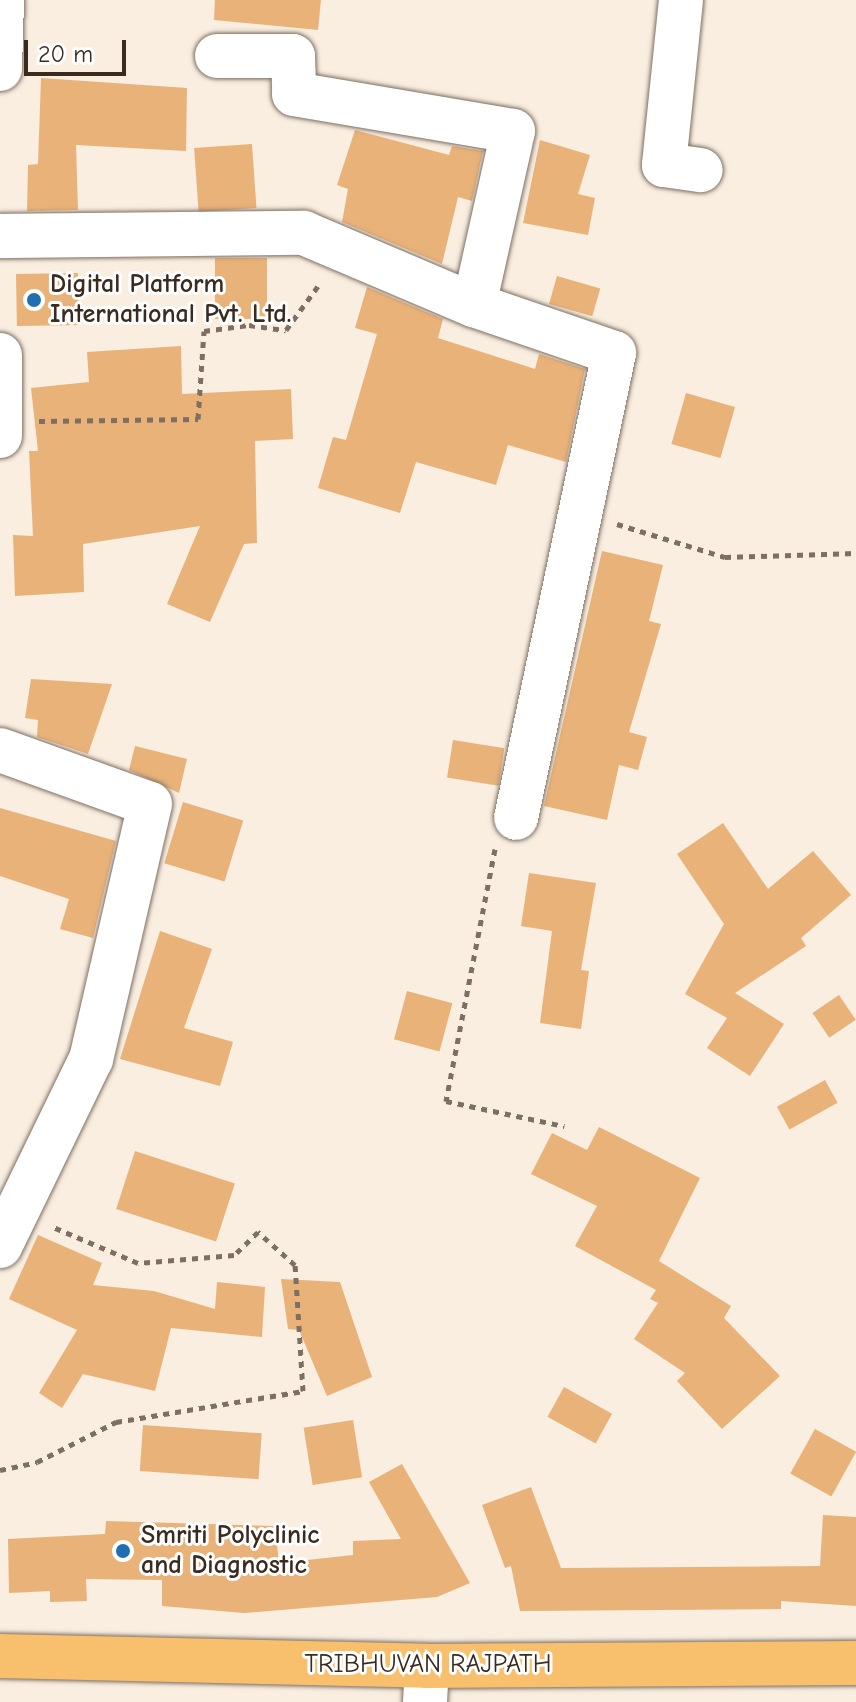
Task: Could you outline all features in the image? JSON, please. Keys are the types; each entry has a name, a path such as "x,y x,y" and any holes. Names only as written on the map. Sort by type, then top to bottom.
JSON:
{"highway":[{"name":"TRIBHUVAN RAJPATH","path":"0,1656 426,1684 856,1663"}],"street":[{"path":"0,69 2,0"},
{"path":"681,0 664,165 701,170"},
{"path":"217,56 293,56 294,94 513,131 474,305"},
{"path":"0,236 304,233 474,305 614,353 516,818"},
{"path":"0,355 1,430"},
{"path":"0,750 150,804 91,1059 42,1148 9,1229"}],"path":[{"path":"1,430 198,419 204,331 249,325 286,330 344,250"},
{"path":"581,518 725,557 856,553"},
{"path":"516,818 494,851 446,1101 564,1126"},
{"path":"0,1470 37,1462 116,1422 303,1391 295,1265 258,1232 234,1255 138,1263 9,1229"}],"building":[{"path":"215,0 321,0 318,30 214,20"},
{"path":"41,78 187,88 186,151 76,145 78,210 27,211 28,165 38,164"},
{"path":"355,130 449,155 452,146 483,151 472,201 458,197 442,264 342,222 348,189 337,185"},
{"path":"540,140 590,155 578,194 595,198 588,235 523,223"},
{"path":"252,144 256,208 199,212 194,148"},
{"path":"215,258 267,258 267,319 215,319"},
{"path":"78,273 79,325 17,326 16,274"},
{"path":"557,276 600,288 592,316 549,304"},
{"path":"367,287 443,319 438,338 535,369 539,354 585,369 566,462 508,445 496,485 416,462 400,513 318,488 333,437 346,440 377,334 355,328"},
{"path":"181,346 182,394 291,389 293,439 255,441 257,543 244,544 210,622 167,604 200,526 83,544 84,592 15,596 13,535 33,536 29,451 38,451 31,388 89,382 87,352"},
{"path":"686,393 735,407 720,458 671,444"},
{"path":"602,551 663,565 649,621 661,624 629,732 647,737 638,770 619,765 607,820 544,806"},
{"path":"31,679 112,684 88,754 37,737 38,720 25,718"},
{"path":"453,740 504,748 498,786 447,778"},
{"path":"135,746 187,759 179,793 129,770"},
{"path":"183,802 243,820 225,882 164,863"},
{"path":"0,808 116,841 93,938 60,929 69,899 0,876"},
{"path":"723,823 768,889 813,851 851,895 801,938 806,946 735,993 784,1024 750,1076 707,1048 727,1018 685,994 724,924 677,854"},
{"path":"529,873 596,883 581,970 589,971 581,1029 540,1023 552,931 521,926"},
{"path":"160,931 212,949 184,1028 233,1042 220,1086 120,1059"},
{"path":"407,991 452,1003 439,1051 394,1039"},
{"path":"839,995 856,1020 829,1038 812,1013"},
{"path":"825,1080 838,1103 790,1129 777,1107"},
{"path":"599,1127 700,1178 659,1261 731,1306 724,1318 780,1376 722,1429 677,1381 685,1373 634,1339 658,1303 650,1299 656,1290 575,1246 597,1206 531,1174 552,1133 587,1150"},
{"path":"135,1151 235,1183 216,1241 116,1209"},
{"path":"38,1235 102,1263 93,1285 154,1291 215,1309 217,1282 265,1287 262,1337 171,1328 155,1391 83,1374 62,1408 39,1393 77,1330 9,1299"},
{"path":"281,1279 340,1282 372,1377 327,1396 299,1330 288,1329"},
{"path":"564,1387 612,1414 596,1443 548,1417"},
{"path":"353,1420 362,1477 313,1485 304,1428"},
{"path":"143,1425 262,1433 259,1479 140,1471"},
{"path":"815,1429 856,1452 831,1496 790,1474"},
{"path":"402,1464 470,1583 437,1597 244,1613 162,1606 162,1580 86,1579 87,1601 50,1602 50,1591 9,1593 8,1539 105,1534 106,1521 275,1526 279,1563 353,1555 353,1541 401,1539 369,1482"},
{"path":"531,1487 561,1568 820,1566 823,1515 856,1517 856,1606 781,1601 781,1609 520,1611 511,1566 505,1568 482,1505"}],"place":[{"name":"Digital Platform International Pvt. Ltd.","path":"34,300"},
{"name":"Smriti Polyclinic and Diagnostic","path":"123,1551"}]}
